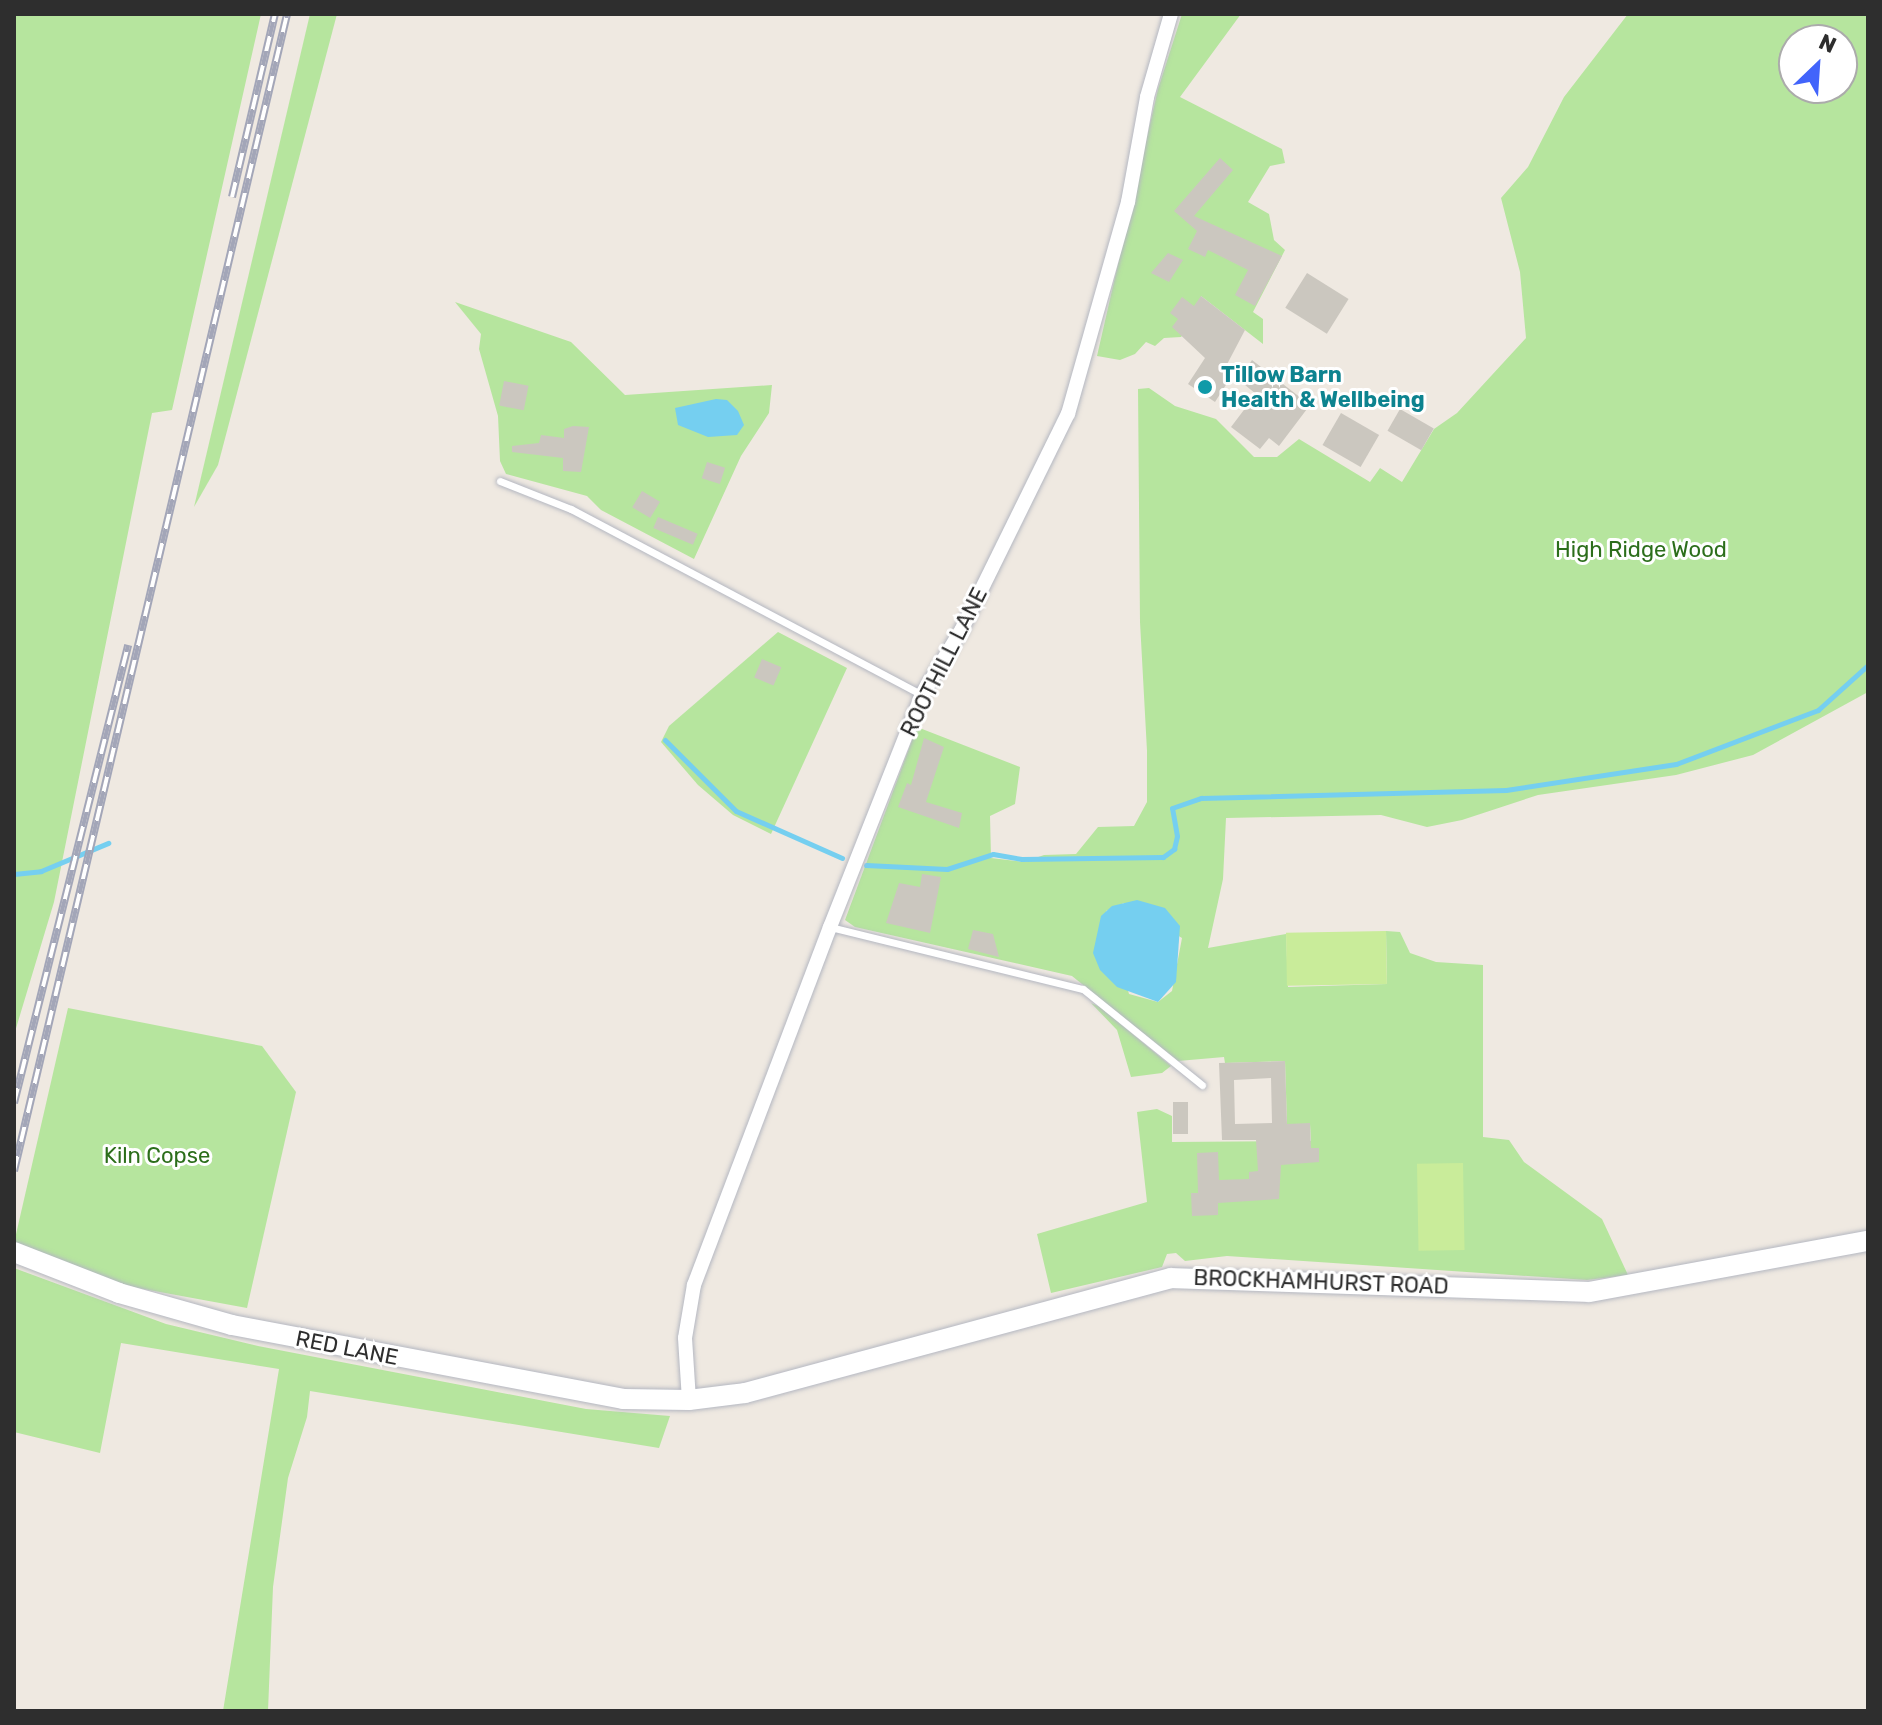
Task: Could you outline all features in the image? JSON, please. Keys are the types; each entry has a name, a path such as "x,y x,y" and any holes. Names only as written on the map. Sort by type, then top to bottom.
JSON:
{"street":[{"name":"ROOTHILL LANE","path":"689,1400 685,1338 694,1285 830,927 922,695 962,629 1068,414 1128,202 1147,97 1171,14"},
{"name":"BROCKHAMHURST ROAD","path":"689,1400 745,1393 1171,1278 1589,1292 1868,1241"},
{"name":"RED LANE","path":"16,1253 119,1293 232,1325 623,1399 689,1400"}],"lane":[{"path":"500,481 571,509 922,695"},
{"path":"830,927 1083,989 1202,1085"}],"green space":[{"path":"14,14 261,14 172,410 152,413 54,902 14,1035"},
{"path":"310,14 337,14 218,465 194,507"},
{"path":"1182,14 1241,14 1180,97 1282,149 1285,163 1270,166 1248,202 1269,214 1274,240 1285,250 1253,312 1263,319 1263,344 1201,296 1203,309 1181,337 1164,338 1155,346 1146,342 1135,354 1120,360 1097,356 1158,89"},
{"name":"High Ridge Wood","path":"1628,14 1868,14 1868,692 1753,755 1676,775 1538,795 1462,820 1427,827 1381,815 1226,818 1223,879 1208,948 1286,934 1288,987 1387,984 1386,931 1400,932 1410,953 1436,962 1483,965 1483,1137 1509,1140 1524,1162 1602,1219 1628,1275 1587,1280 1227,1256 1185,1261 1176,1253 1167,1254 1162,1267 1051,1293 1037,1234 1147,1202 1137,1112 1157,1109 1172,1116 1172,1142 1311,1141 1310,1124 1287,1124 1285,1061 1225,1063 1224,1057 1178,1061 1072,976 855,927 845,920 917,727 1020,767 1015,804 990,816 991,858 1024,862 1044,855 1076,854 1098,827 1134,826 1147,802 1140,622 1138,389 1149,388 1175,406 1216,419 1254,457 1277,457 1299,439 1370,482 1380,468 1402,482 1434,429 1457,413 1526,338 1520,272 1501,198 1528,167 1564,97","holes":["1124,903 1182,938 1172,991 1158,1002 1129,994 1106,911"]},
{"path":"455,302 571,342 625,395 772,385 769,413 741,456 694,559 601,510 587,496 506,474 500,461 498,416 479,349 481,334"},
{"path":"778,632 847,668 771,834 733,815 698,785 661,742 669,726"},
{"path":"1386,931 1387,984 1287,986 1286,933"},
{"path":"1091,1003 1100,1007 1171,1066 1162,1073 1131,1077 1117,1030"},
{"name":"Kiln Copse","path":"68,1008 262,1046 296,1092 247,1308 127,1286 14,1243"},
{"path":"1463,1163 1465,1250 1419,1251 1417,1164"},
{"path":"14,1268 166,1324 258,1346 586,1409 670,1416 659,1448 310,1391 307,1417 288,1478 273,1587 268,1711 223,1711 279,1369 121,1343 100,1453 14,1432"}],"water":[{"path":"716,399 727,400 738,411 744,425 737,435 708,437 678,425 675,408"},
{"path":"1137,900 1165,908 1180,926 1176,982 1158,1002 1117,987 1100,970 1093,953 1101,916 1112,906"}],"building":[{"path":"1220,158 1233,170 1194,216 1282,256 1255,306 1235,295 1248,270 1208,250 1205,257 1188,249 1197,231 1174,211"},
{"path":"1168,253 1183,260 1169,282 1151,273"},
{"path":"1307,273 1349,299 1327,334 1285,308"},
{"path":"1201,296 1245,330 1223,372 1231,377 1215,402 1188,384 1205,358 1172,327 1178,319 1170,313 1182,297 1194,306"},
{"path":"1252,360 1310,405 1279,446 1269,438 1260,449 1231,427 1256,394 1239,380"},
{"path":"504,381 529,386 524,410 499,406"},
{"path":"1400,409 1434,428 1421,450 1388,431"},
{"path":"1341,413 1379,435 1361,467 1322,445"},
{"path":"589,427 581,472 563,471 563,458 512,452 512,446 539,443 541,435 564,438 564,429"},
{"path":"707,462 725,468 720,484 702,478"},
{"path":"642,491 660,502 650,518 632,507"},
{"path":"658,517 698,534 693,545 653,528"},
{"path":"762,659 781,667 774,686 754,677"},
{"path":"924,738 944,747 926,802 962,813 959,828 898,807 907,783 911,785"},
{"path":"922,874 941,877 930,933 886,923 899,883 920,887"},
{"path":"973,930 993,934 999,957 968,949"},
{"path":"1285,1061 1287,1124 1310,1123 1311,1148 1319,1148 1319,1162 1281,1165 1279,1199 1218,1203 1218,1215 1192,1216 1191,1193 1198,1193 1197,1153 1218,1152 1219,1180 1249,1179 1249,1172 1258,1171 1256,1140 1222,1140 1219,1063","holes":["1271,1078 1272,1123 1235,1124 1234,1080"]},
{"path":"1173,1102 1188,1102 1188,1134 1173,1134"}],"waterway":[{"path":"866,865 947,869 993,854 1022,859 1163,857 1174,849 1177,836 1172,808 1201,798 1506,790 1676,764 1818,710 1868,665"},
{"path":"665,740 736,811 842,858"},
{"path":"14,874 41,871 108,843"}],"railway":[{"path":"232,197 275,14"},
{"path":"14,1171 287,14"},
{"path":"14,1103 128,645"}],"place":[{"name":"Tillow Barn Health & Wellbeing","path":"1205,387"}]}
